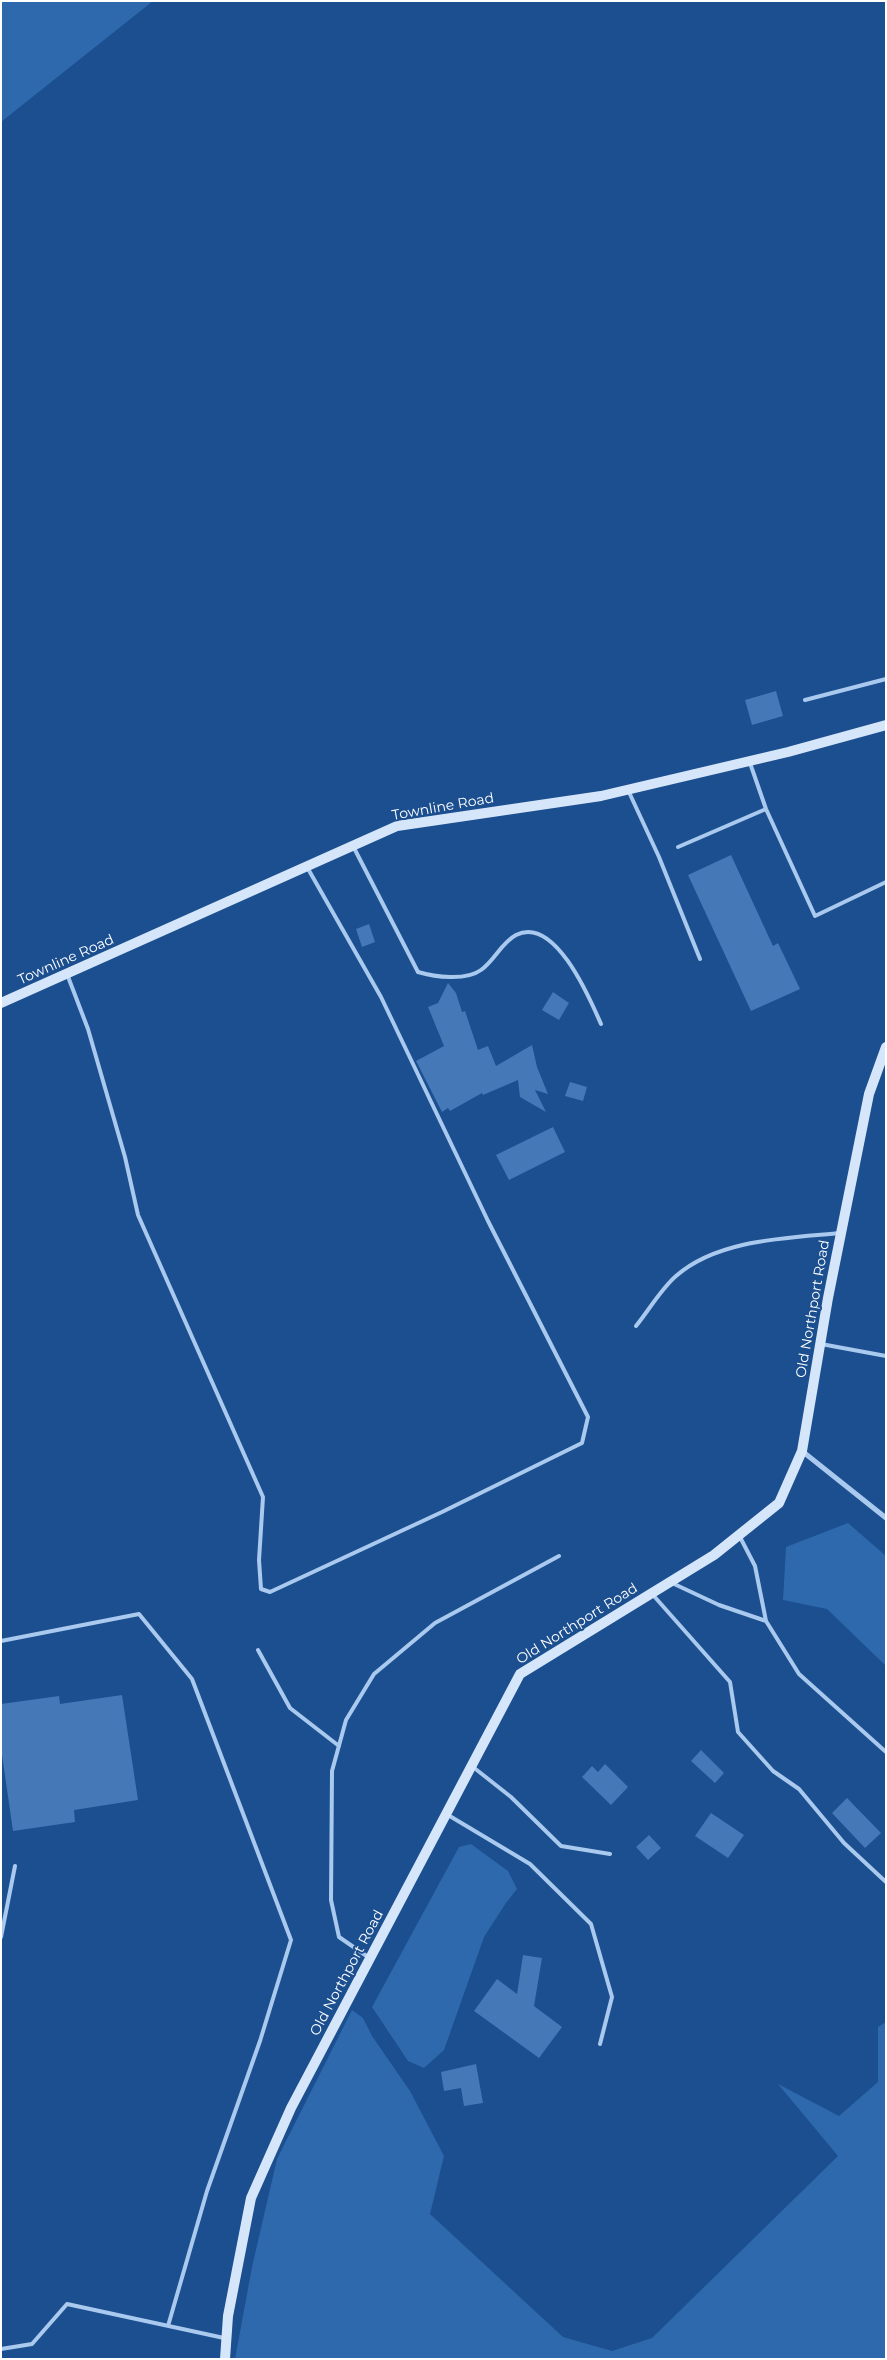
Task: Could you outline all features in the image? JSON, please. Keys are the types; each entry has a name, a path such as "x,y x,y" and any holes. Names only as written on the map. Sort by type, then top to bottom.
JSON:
{"main road":[{"name":"Townline Road","path":"1,1003 397,826 601,796 749,761 886,725"},
{"name":"Old Northport Road","path":"225,2359 228,2316 251,2198 291,2108 520,1674 714,1555 778,1503 802,1451 841,1233 869,1094 886,1046"}],"street":[{"path":"802,1451 886,1518"}],"lane":[{"path":"805,700 886,679"},
{"path":"749,761 766,809 815,916 886,882"},
{"path":"628,790 659,857 700,958"},
{"path":"678,846 766,809"},
{"path":"353,846 418,972 433,977 455,978 480,970 501,946 518,934 537,933 550,941 567,958 586,989 601,1024"},
{"path":"67,974 94,1047 125,1157 138,1214 263,1497 259,1560 261,1589 270,1592 442,1512 582,1443 588,1417 488,1221 381,996 307,867"},
{"path":"636,1326 676,1276 709,1254 767,1240 841,1233"},
{"path":"821,1344 886,1356"},
{"path":"739,1534 755,1566 766,1621 799,1674 886,1752"},
{"path":"370,1959 339,1937 331,1900 332,1771 346,1720 374,1674 436,1623 559,1556"},
{"path":"669,1582 719,1605 766,1621"},
{"path":"652,1593 730,1682 738,1732 772,1771 799,1790 844,1843 886,1882"},
{"path":"1,1641 139,1614 192,1679 291,1940 260,2040 207,2191 168,2326"},
{"path":"258,1650 290,1708 339,1746"},
{"path":"472,1766 511,1797 561,1846 610,1854"},
{"path":"446,1814 530,1864 591,1924 612,1996 600,2044"},
{"path":"1,1936 15,1866"},
{"path":"1,2349 32,2344 67,2304 226,2338"}],"shaded area":[{"path":"1,1 153,1 1,122"},
{"path":"848,1523 886,1556 886,1666 827,1609 783,1600 786,1547"},
{"path":"471,1844 508,1871 517,1889 484,1937 444,2050 424,2068 408,2061 372,2007 459,1847"},
{"path":"352,2010 363,2018 372,2036 410,2091 444,2156 430,2214 563,2337 612,2351 652,2338 838,2156 778,2084 839,2116 878,2082 878,2027 886,2022 886,2359 235,2359 252,2267 277,2159"}],"building":[{"path":"776,691 783,716 752,725 745,700"},
{"path":"731,855 773,946 778,943 800,989 751,1011 688,875"},
{"path":"369,924 375,942 362,947 356,929"},
{"path":"448,983 456,993 462,1012 465,1011 478,1050 488,1046 496,1066 532,1045 537,1067 548,1094 535,1090 546,1112 520,1097 518,1080 483,1095 482,1093 450,1111 448,1108 442,1112 416,1061 444,1046 428,1007 438,1003"},
{"path":"553,992 569,1003 559,1020 542,1010"},
{"path":"570,1082 587,1087 583,1101 565,1096"},
{"path":"553,1127 565,1152 509,1180 496,1155"},
{"path":"122,1695 138,1800 74,1810 75,1822 13,1831 1,1748 1,1704 59,1696 60,1704"},
{"path":"701,1750 724,1773 715,1783 691,1761"},
{"path":"605,1764 628,1787 611,1805 582,1777 592,1766 598,1772"},
{"path":"847,1798 881,1833 865,1848 832,1813"},
{"path":"711,1813 744,1835 728,1858 695,1836"},
{"path":"649,1835 661,1848 648,1860 636,1847"},
{"path":"523,1955 542,1958 534,2006 562,2027 539,2058 474,2011 497,1979 517,1994"},
{"path":"476,2064 483,2103 464,2106 461,2088 444,2091 441,2072"}]}
